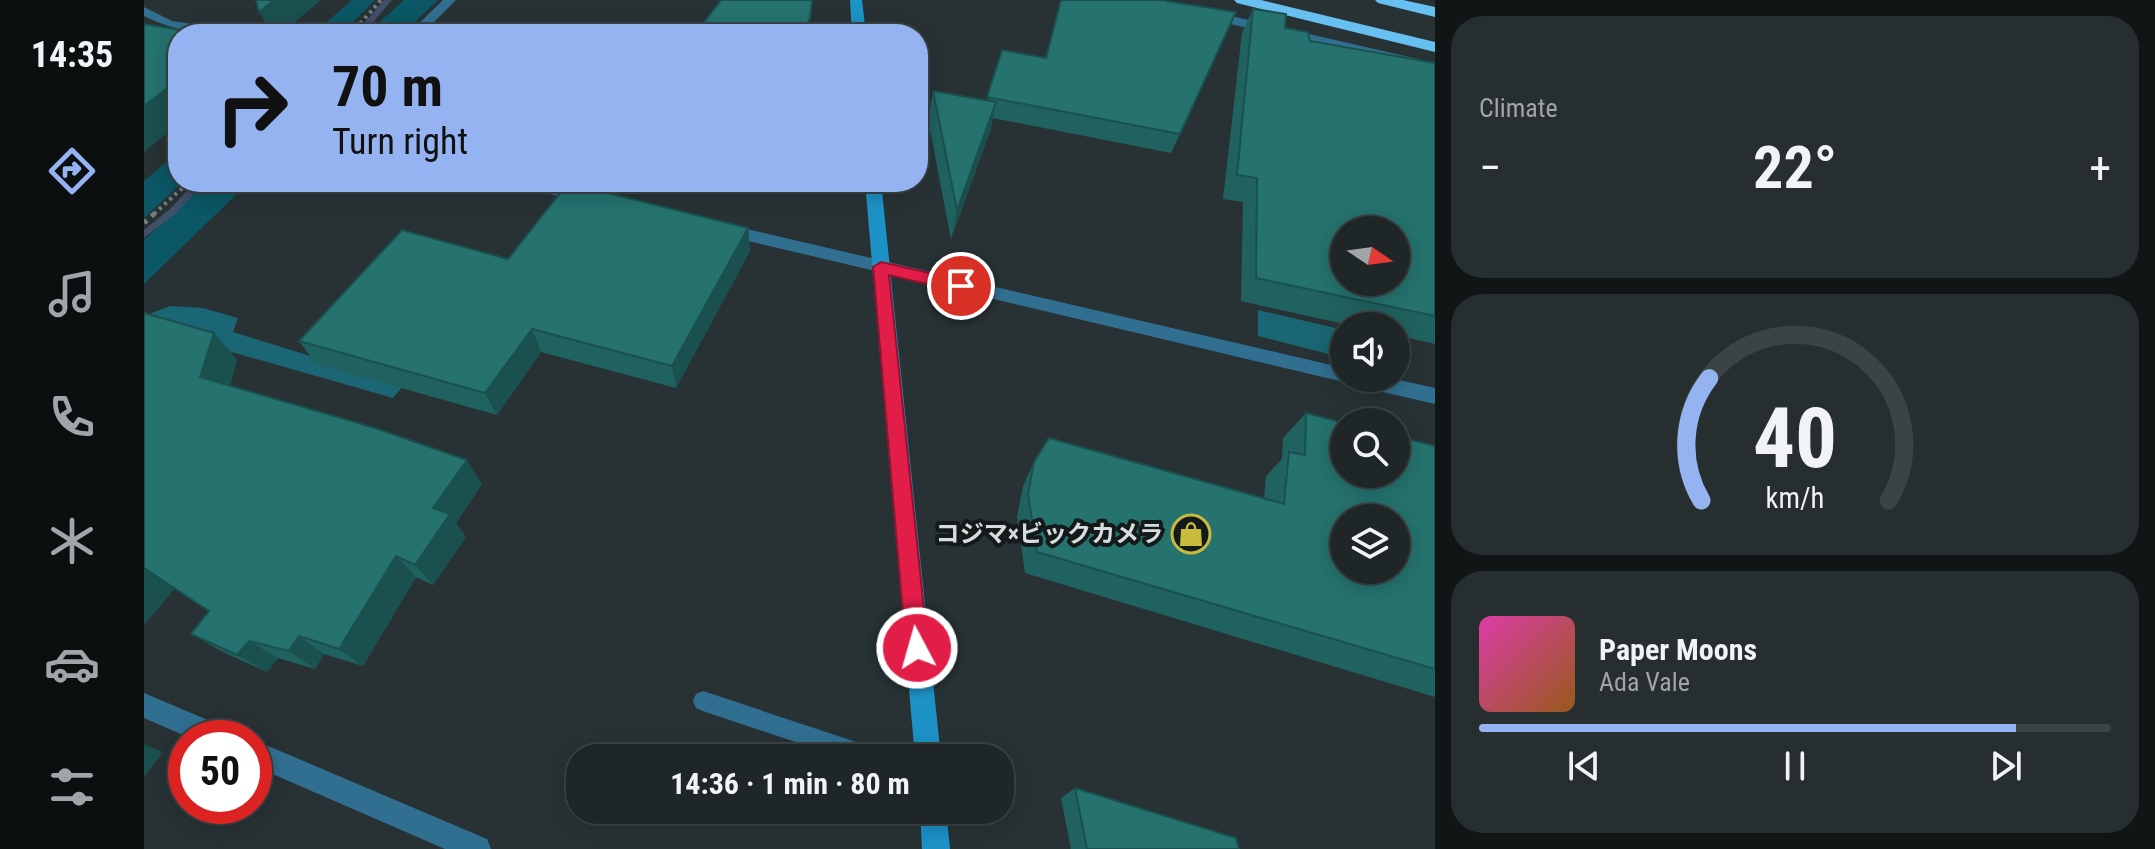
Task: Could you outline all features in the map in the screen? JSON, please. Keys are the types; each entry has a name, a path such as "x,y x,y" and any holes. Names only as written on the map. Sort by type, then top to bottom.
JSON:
{"highway":[{"path":"1242,0 1435,47"},
{"path":"1383,0 1435,9"},
{"path":"1411,0 1435,9"}],"main road":[{"path":"856,0 858,24"},
{"path":"874,192 927,744"},
{"path":"934,824 936,849"}],"street":[{"path":"425,24 450,0"},
{"path":"144,11 169,24"},
{"path":"1191,11 1435,67"},
{"path":"564,192 611,203"},
{"path":"701,225 1330,372"},
{"path":"1410,390 1435,396"},
{"path":"144,705 179,720"},
{"path":"272,761 477,849"}],"lane":[{"path":"703,701 832,744"}],"path":[{"path":"360,24 381,0"},
{"path":"144,223 178,192"}],"shaded area":[{"path":"352,0 375,0 351,24 324,24"},
{"path":"404,0 438,0 413,24 377,24"},
{"path":"168,161 168,192 172,192 144,218 144,181"},
{"path":"196,192 239,192 144,284 144,240"},
{"path":"170,306 203,308 238,318 233,332 323,360 420,366 393,398 144,327 144,316"},
{"path":"1258,310 1330,327 1330,354 1258,336"}],"building":[{"path":"256,0 274,0 259,12"},
{"path":"721,0 812,0 810,19 806,24 703,24"},
{"path":"1061,0 1166,0 1236,12 1180,134 987,97 1002,50 1046,58"},
{"path":"1253,9 1286,14 1285,28 1308,32 1310,41 1435,63 1435,316 1341,296 1410,296 1410,216 1330,216 1330,294 1256,278 1257,178 1237,175"},
{"path":"144,24 168,28 168,88 144,106"},
{"path":"933,91 996,102 957,210"},
{"path":"561,192 604,192 748,228 672,366 532,329 485,393 299,341 402,230 508,259"},
{"path":"144,313 214,333 200,377 375,428 467,460 433,508 450,514 415,565 396,556 339,649 299,636 289,651 249,641 237,655 191,634 209,611 144,568"},
{"path":"1306,413 1330,419 1330,488 1410,488 1410,440 1435,446 1435,669 1037,552 1028,494 1034,462 1049,438 1284,504 1289,452 1305,455"},
{"path":"1075,788 1236,838 1239,849 1087,849"}],"waterway":[{"path":"368,24 388,0"},
{"path":"144,235 191,192"}],"place":[{"name":"コジマ×ビックカメラ","path":"1191,534"}],"route":[{"path":"917,648 881,267 961,286"}]}
